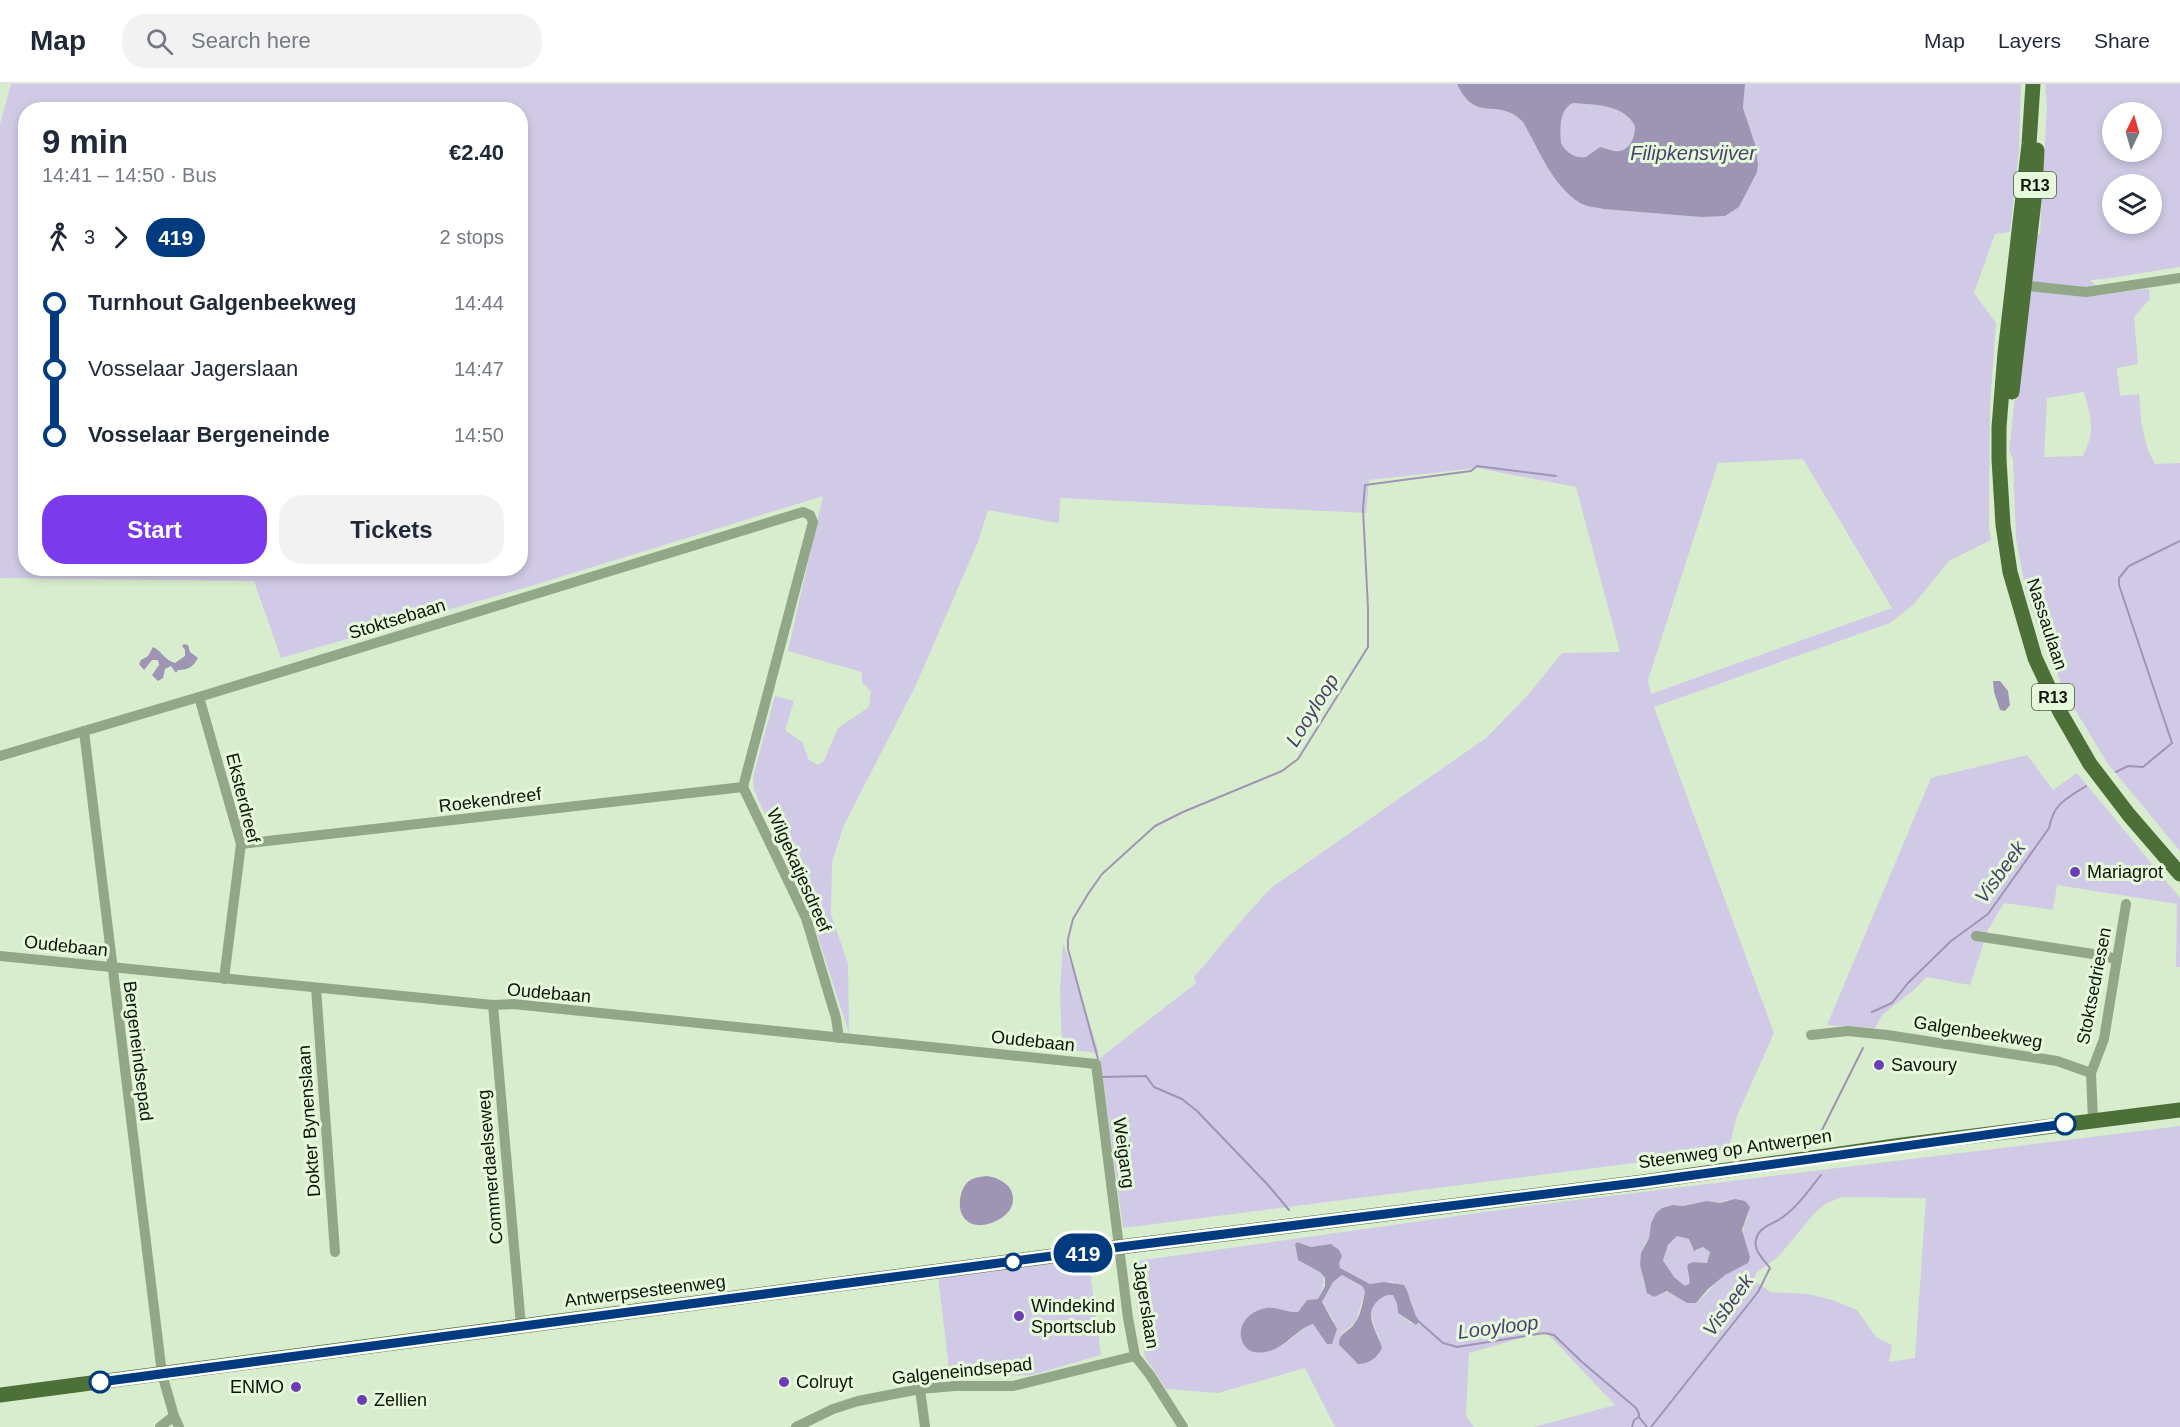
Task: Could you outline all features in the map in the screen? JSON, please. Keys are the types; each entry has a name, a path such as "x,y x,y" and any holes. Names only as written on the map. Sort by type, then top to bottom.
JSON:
{"main road":[{"name":"Nassaulaan","path":"2033,84 2038,112 2035,192 2005,352 2000,417 1999,459 2003,525 2010,572 2035,658 2060,712 2090,765 2180,874"},
{"name":"Steenweg op Antwerpen","path":"1295,1226 2180,1110"},
{"name":"Antwerpsesteenweg","path":"0,1395 1120,1247 1295,1226"}],"street":[{"path":"2018,285 2086,292 2180,278"},
{"name":"Stoktsebaan","path":"0,756 803,512 810,515 813,522 743,787"},
{"name":"Eksterdreef","path":"199,697 241,844 224,979"},
{"name":"Bergeneindsepad","path":"84,731 162,1374 179,1427"},
{"name":"Roekendreef","path":"241,844 743,787"},
{"name":"Wilgekatjesdreef","path":"743,787 806,918 836,1018 839,1038"},
{"name":"Stoktsedriesen","path":"2091,1073 2104,1039 2126,904"},
{"path":"1976,936 2106,956 2117,960"},
{"name":"Oudebaan","path":"0,956 493,1005 513,1004 1096,1064"},
{"name":"Dokter Bynenslaan","path":"316,988 335,1252"},
{"name":"Commerdaelseweg","path":"493,1005 521,1326"},
{"name":"Galgenbeekweg","path":"1811,1035 1848,1031 1887,1035 2057,1061 2091,1073"},
{"name":"Weigang","path":"1096,1064 1120,1247"},
{"path":"2091,1073 2093,1120"},
{"name":"Jagerslaan","path":"1120,1247 1135,1356 1183,1427"},
{"name":"Galgeneindsepad","path":"796,1427 833,1409 858,1401 920,1389 955,1386 1014,1386 1135,1356"},
{"path":"920,1389 925,1427"},
{"path":"160,1427 174,1416"}],"shaded area":[{"path":"11,84 1457,84 1472,104 1505,111 1523,122 1551,173 1581,203 1603,209 1701,217 1758,164 1755,144 1743,108 1745,84 2021,84 2019,150 2010,232 1995,234 1974,293 1996,323 1990,405 1989,528 1991,540 1949,561 1913,605 1890,623 1654,707 1774,1033 1737,1116 1728,1151 1123,1228 1100,1058 1196,983 1194,977 1271,888 1486,738 1528,695 1562,653 1620,652 1576,487 1477,468 1369,480 1366,513 1060,498 1059,523 988,510 978,542 915,687 844,825 832,862 831,914 848,964 849,1033 812,919 754,790 753,777 775,696 794,701 785,730 802,742 809,760 818,765 824,761 838,728 869,707 871,692 862,682 862,672 788,651 823,496 531,586 281,658 254,581 0,578 0,124","holes":["1803,459 1892,608 1651,694 1648,680 1718,463"]},
{"path":"2045,84 2180,84 2180,267 2090,280 2104,292 2149,289 2150,299 2134,317 2138,364 2117,368 2120,396 2139,394 2145,439 2155,464 2180,463 2180,851 2108,764 2065,693 2026,591 2016,539 2013,459 2009,450 2034,234 2040,234 2047,105","holes":["2084,392 2091,431 2083,456 2044,457 2047,398"]},
{"path":"1573,103 1599,105 1624,113 1635,126 1633,139 1622,151 1605,148 1596,150 1586,157 1578,157 1568,152 1561,143 1561,126 1565,110"},
{"path":"2027,755 2053,790 2077,773 2180,898 2180,967 2176,967 2177,904 2057,885 2053,910 2004,903 1988,930 1970,985 1926,977 1914,990 1882,1015 1875,1028 1827,1025 1931,778"},
{"path":"1063,944 1099,1053 1062,1049 1060,990"},
{"path":"2180,1126 2180,1427 1534,1427 1615,1405 1545,1331 1469,1353 1466,1416 1474,1427 1335,1427 1305,1368 1218,1393 1166,1389 1145,1357 1130,1262 1528,1206","holes":["1842,1197 1926,1198 1915,1358 1889,1362 1892,1345 1876,1337 1857,1310 1808,1294 1771,1292 1754,1281 1756,1273 1779,1256 1825,1204","1727,1200 1748,1216 1743,1233 1750,1257 1747,1261 1741,1267 1723,1276 1696,1303 1687,1303 1669,1292 1662,1293 1645,1287 1640,1265 1645,1243 1649,1238 1651,1223 1656,1213 1662,1208 1673,1205 1683,1206 1707,1201 1720,1203","1297,1242 1311,1247 1332,1245 1339,1268 1370,1284 1393,1282 1411,1300 1412,1309 1419,1321 1410,1323 1398,1313 1393,1295 1378,1299 1374,1304 1372,1317 1380,1339 1358,1364 1339,1345 1342,1333 1356,1322 1365,1291 1362,1286 1342,1275 1333,1282 1322,1302 1334,1321 1327,1343 1313,1324 1288,1341 1264,1309 1298,1312 1307,1300 1318,1299 1324,1283 1318,1270 1298,1260 1295,1244"]},
{"path":"1677,1236 1689,1239 1692,1248 1697,1251 1703,1247 1710,1251 1707,1263 1693,1262 1687,1271 1689,1284 1685,1286 1673,1277 1663,1259 1668,1245"},
{"name":"Windekind Sportsclub","path":"1088,1257 1101,1355 1032,1375 950,1377 938,1277"}],"water":[{"name":"Filipkensvijver","path":"1457,84 1745,84 1743,108 1755,144 1757,172 1739,207 1725,216 1701,217 1589,206 1570,196 1554,177 1523,122 1505,111 1472,104","holes":["1573,103 1599,105 1624,113 1635,126 1630,144 1620,151 1600,147 1586,157 1571,154 1561,143 1561,126 1565,110"]},
{"path":"188,645 190,652 198,658 187,669 178,670 176,673 171,666 165,669 163,678 158,681 152,675 159,665 158,660 152,660 144,670 139,664 148,656 153,647 175,663 185,656 182,646"},
{"path":"1993,681 2000,681 2008,691 2010,705 2005,711 2000,710"},
{"path":"987,1176 998,1179 1008,1186 1013,1195 1013,1201 1008,1213 997,1221 977,1225 963,1216 960,1206 961,1194 969,1181"},
{"path":"1735,1199 1745,1201 1750,1207 1742,1230 1750,1257 1748,1263 1725,1275 1696,1303 1687,1303 1667,1291 1654,1297 1647,1293 1640,1265 1641,1253 1649,1238 1651,1223 1656,1213 1662,1208 1673,1205 1683,1206 1707,1201 1720,1203","holes":["1677,1236 1689,1239 1694,1251 1703,1247 1710,1252 1707,1263 1688,1264 1689,1284 1685,1286 1674,1277 1663,1260 1668,1245"]},
{"path":"1297,1242 1311,1247 1331,1244 1339,1250 1342,1256 1339,1263 1340,1268 1370,1284 1384,1282 1404,1285 1419,1321 1416,1325 1398,1313 1393,1295 1382,1298 1374,1304 1371,1316 1382,1348 1372,1360 1358,1364 1339,1345 1339,1341 1357,1320 1365,1291 1362,1286 1342,1275 1333,1282 1322,1302 1337,1329 1332,1344 1327,1344 1313,1324 1272,1350 1255,1352 1247,1349 1241,1335 1242,1327 1246,1319 1254,1312 1270,1308 1298,1312 1307,1300 1318,1299 1325,1286 1325,1278 1320,1272 1298,1260 1295,1244"}],"waterway":[{"name":"Looyloop","path":"1098,1059 1068,949 1073,919 1102,874 1155,826 1282,771 1298,759 1368,647 1363,509 1365,485 1471,471 1477,466 1556,476"},
{"name":"Visbeek","path":"2116,772 2128,766 2143,767 2172,743 2119,585 2119,578 2129,566 2180,541"},
{"name":"Visbeek","path":"1872,1012 1892,1003 1908,983 1951,941 1988,914 2049,828 2058,807 2067,798 2086,786"},
{"name":"Visbeek","path":"1817,1140 1863,1048"},
{"name":"Looyloop","path":"1102,1077 1146,1076 1154,1087 1182,1099 1197,1111 1289,1210"},
{"name":"Visbeek","path":"1651,1427 1758,1292 1770,1268 1755,1244 1759,1232 1791,1210 1821,1175"},
{"name":"Looyloop","path":"1417,1320 1443,1343 1457,1347 1544,1333 1554,1335 1636,1408 1639,1417"},
{"name":"Visbeek","path":"1632,1427 1634,1420 1639,1417 1647,1427"}],"bus line":[{"name":"419","path":"100,1382 1120,1247 1643,1182 2065,1124"}],"place":[{"name":"Mariagrot","path":"2075,872"},
{"name":"Savoury","path":"1879,1065"},
{"name":"Windekind Sportsclub","path":"1019,1316"},
{"name":"Colruyt","path":"784,1382"},
{"name":"ENMO","path":"296,1387"},
{"name":"Zellien","path":"362,1400"}]}
